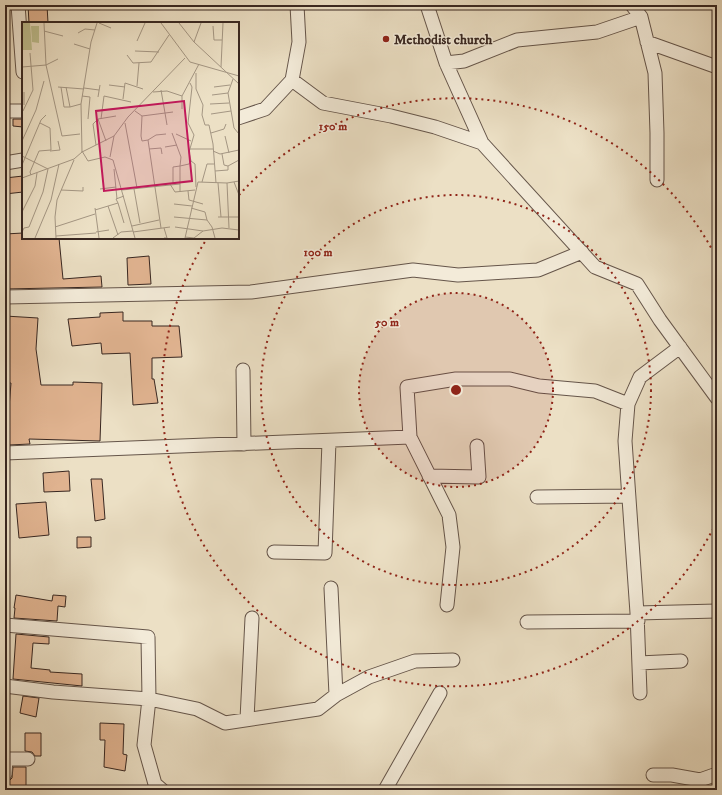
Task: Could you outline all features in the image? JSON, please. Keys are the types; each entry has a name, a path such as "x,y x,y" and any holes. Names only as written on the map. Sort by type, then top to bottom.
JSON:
{"street":[{"path":"18,5 22,59"},
{"path":"239,118 265,109 292,80 299,42 297,5"},
{"path":"427,5 446,63 482,143 595,267 637,284 660,320 717,398"},
{"path":"632,5 641,17 654,73 657,132 657,180"},
{"path":"446,63 464,61 517,40 597,32 641,17"},
{"path":"647,42 717,67"},
{"path":"292,80 323,103 391,116 435,127 482,143"},
{"path":"5,111 22,111"},
{"path":"5,164 22,160"},
{"path":"5,297 251,292 413,270 458,275 538,270 582,252"},
{"path":"640,693 638,617 625,441 628,404 640,377 680,347"},
{"path":"243,370 244,444"},
{"path":"447,604 453,546 449,515 410,437 407,387 456,379 510,379 539,386 595,391 628,404"},
{"path":"5,454 410,437"},
{"path":"274,552 325,553 329,441"},
{"path":"429,476 479,477 477,446"},
{"path":"537,497 629,496"},
{"path":"331,588 336,695"},
{"path":"527,622 638,617 717,611"},
{"path":"247,720 252,618"},
{"path":"5,626 148,637 149,699 144,745 155,784 162,790"},
{"path":"5,686 53,692 149,699 197,709 226,723 318,709 336,695 369,677 415,661 453,660"},
{"path":"639,662 681,661"},
{"path":"385,790 440,693"},
{"path":"5,774 6,759 28,759"},
{"path":"653,775 672,775 700,780 717,774"}],"building":[{"path":"28,5 47,5 48,22 29,22"},
{"path":"13,119 22,119 22,127 13,126"},
{"path":"22,176 22,192 5,194 5,178"},
{"path":"22,233 22,239 59,239 63,279 101,276 102,287 5,289 5,234"},
{"path":"149,256 151,284 128,285 127,258"},
{"path":"123,312 123,321 152,321 152,326 179,326 182,357 152,358 152,379 154,379 158,403 133,405 130,353 102,354 101,343 72,346 68,319 100,317 100,313"},
{"path":"5,316 38,318 36,349 41,385 73,385 73,382 102,383 100,441 29,439 30,444 9,445 8,420 11,383 7,383 5,358"},
{"path":"69,471 70,491 44,492 43,473"},
{"path":"91,479 102,479 105,519 95,521"},
{"path":"46,502 49,535 19,538 16,504"},
{"path":"77,537 91,537 91,547 77,548"},
{"path":"16,595 52,601 53,595 66,596 65,607 58,606 57,621 14,618"},
{"path":"16,634 49,637 49,644 33,643 31,668 50,670 50,672 82,674 82,686 13,679"},
{"path":"23,696 39,698 36,717 20,713"},
{"path":"100,723 124,724 123,754 127,755 125,771 104,767 105,740 100,740"},
{"path":"25,733 41,733 41,756 35,756 32,752 25,751"},
{"path":"13,767 26,767 26,790 10,790 9,781 12,778"}],"place":[{"name":"Methodist church","path":"386,39"}]}
